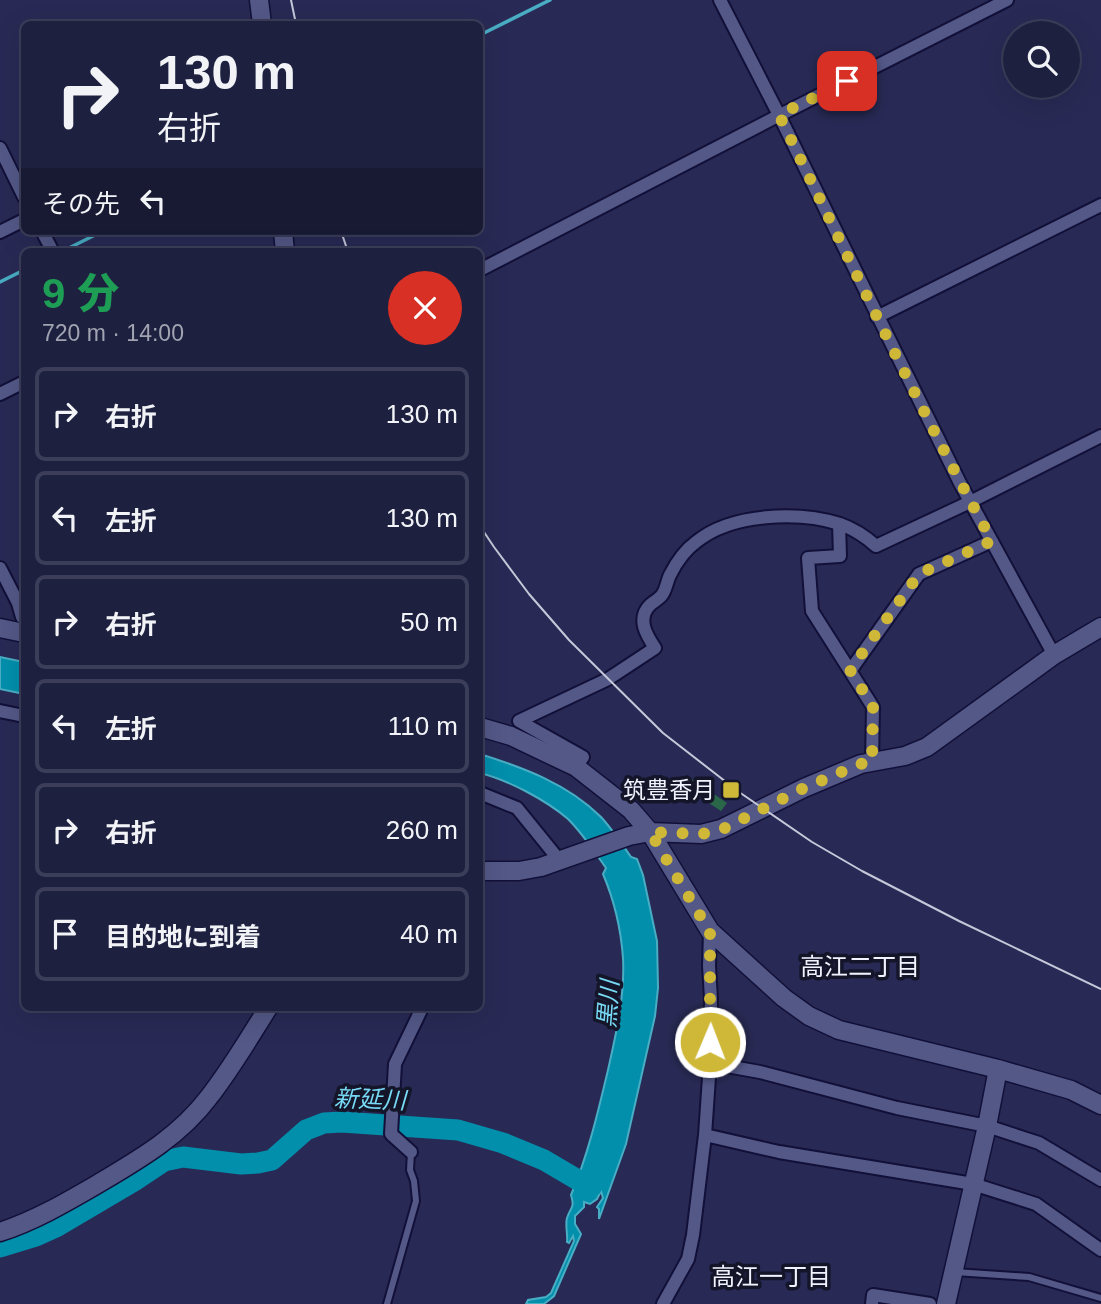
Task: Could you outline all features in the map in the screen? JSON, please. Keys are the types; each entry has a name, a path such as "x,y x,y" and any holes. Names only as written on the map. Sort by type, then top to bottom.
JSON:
{"street":[{"path":"259,0 262,21"},
{"path":"720,0 970,502 1054,655"},
{"path":"483,268 1007,0"},
{"path":"0,148 21,191"},
{"path":"877,317 1101,205"},
{"path":"0,232 21,222"},
{"path":"0,394 21,384"},
{"path":"576,767 583,757 519,721 608,679 655,648 645,632 645,611 662,595 679,559 697,541 728,524 758,517 794,516 839,524 863,534 876,546 1101,436"},
{"path":"839,524 840,556 808,558 812,611 873,707 872,762"},
{"path":"850,670 919,574 992,541"},
{"path":"0,568 21,601"},
{"path":"0,628 21,625"},
{"path":"483,872 519,871 541,867 629,836 650,832 701,834 721,830 804,788 860,764 905,756 927,747 1054,655 1101,627"},
{"path":"0,711 21,715"},
{"path":"483,728 512,736 576,767 631,810 650,832 710,932 809,1016 839,1030 1071,1090 1101,1105"},
{"path":"483,794 517,808 567,859"},
{"path":"663,1304 688,1259 694,1235 710,1063 710,932"},
{"path":"0,1231 41,1216 65,1203 173,1136 210,1097 266,1011"},
{"path":"411,1152 391,1134 395,1064 421,1011"},
{"path":"710,1063 760,1072 897,1108 987,1126 1039,1143 1101,1180"},
{"path":"946,1304 998,1069"},
{"path":"705,1135 779,1152 974,1184 1036,1204 1101,1251"},
{"path":"872,1304 873,1295 930,1304"}],"lane":[{"path":"387,1304 416,1201 410,1170 411,1152"},
{"path":"954,1272 1029,1277 1101,1298"}],"water":[{"path":"0,657 21,661 21,693 0,689"},
{"path":"483,755 529,771 560,786 601,817 631,857 637,859 657,941 658,988 655,1016 626,1144 599,1219 597,1207 603,1198 601,1191 597,1199 590,1204 584,1202 584,1207 575,1216 575,1224 581,1234 554,1296 544,1304 526,1304 528,1300 546,1297 551,1293 574,1241 573,1236 569,1243 567,1242 566,1221 573,1205 571,1195 583,1164 614,1043 623,986 622,947 614,905 603,874 606,868 579,831 568,819 538,798 483,774"}],"building":[{"path":"690,778 727,803 721,811 685,787"}],"waterway":[{"path":"483,34 550,0"},
{"path":"69,248 95,235"},
{"path":"0,282 21,272"},
{"name":"新延川","path":"0,1247 56,1227 164,1161 183,1157 241,1164 272,1160 306,1130 324,1123 458,1130 503,1143 544,1160 592,1186"}],"tram line":[{"path":"291,0 295,21"},
{"path":"342,235 347,248"},
{"path":"483,530 529,594 569,640 663,733 739,792 812,842 862,871 1101,989"}],"place":[{"name":"筑豊香月","path":"731,790"}],"district":[{"name":"高江二丁目","path":"860,966"},
{"name":"高江一丁目","path":"771,1276"}],"route":[{"path":"710,1042 710,932 650,832 701,834 721,830 804,788 860,764 872,762 873,707 850,670 919,574 992,541 960,483 779,115 847,81"}],"water label":[{"name":"黒川","path":"608,1004"}]}
